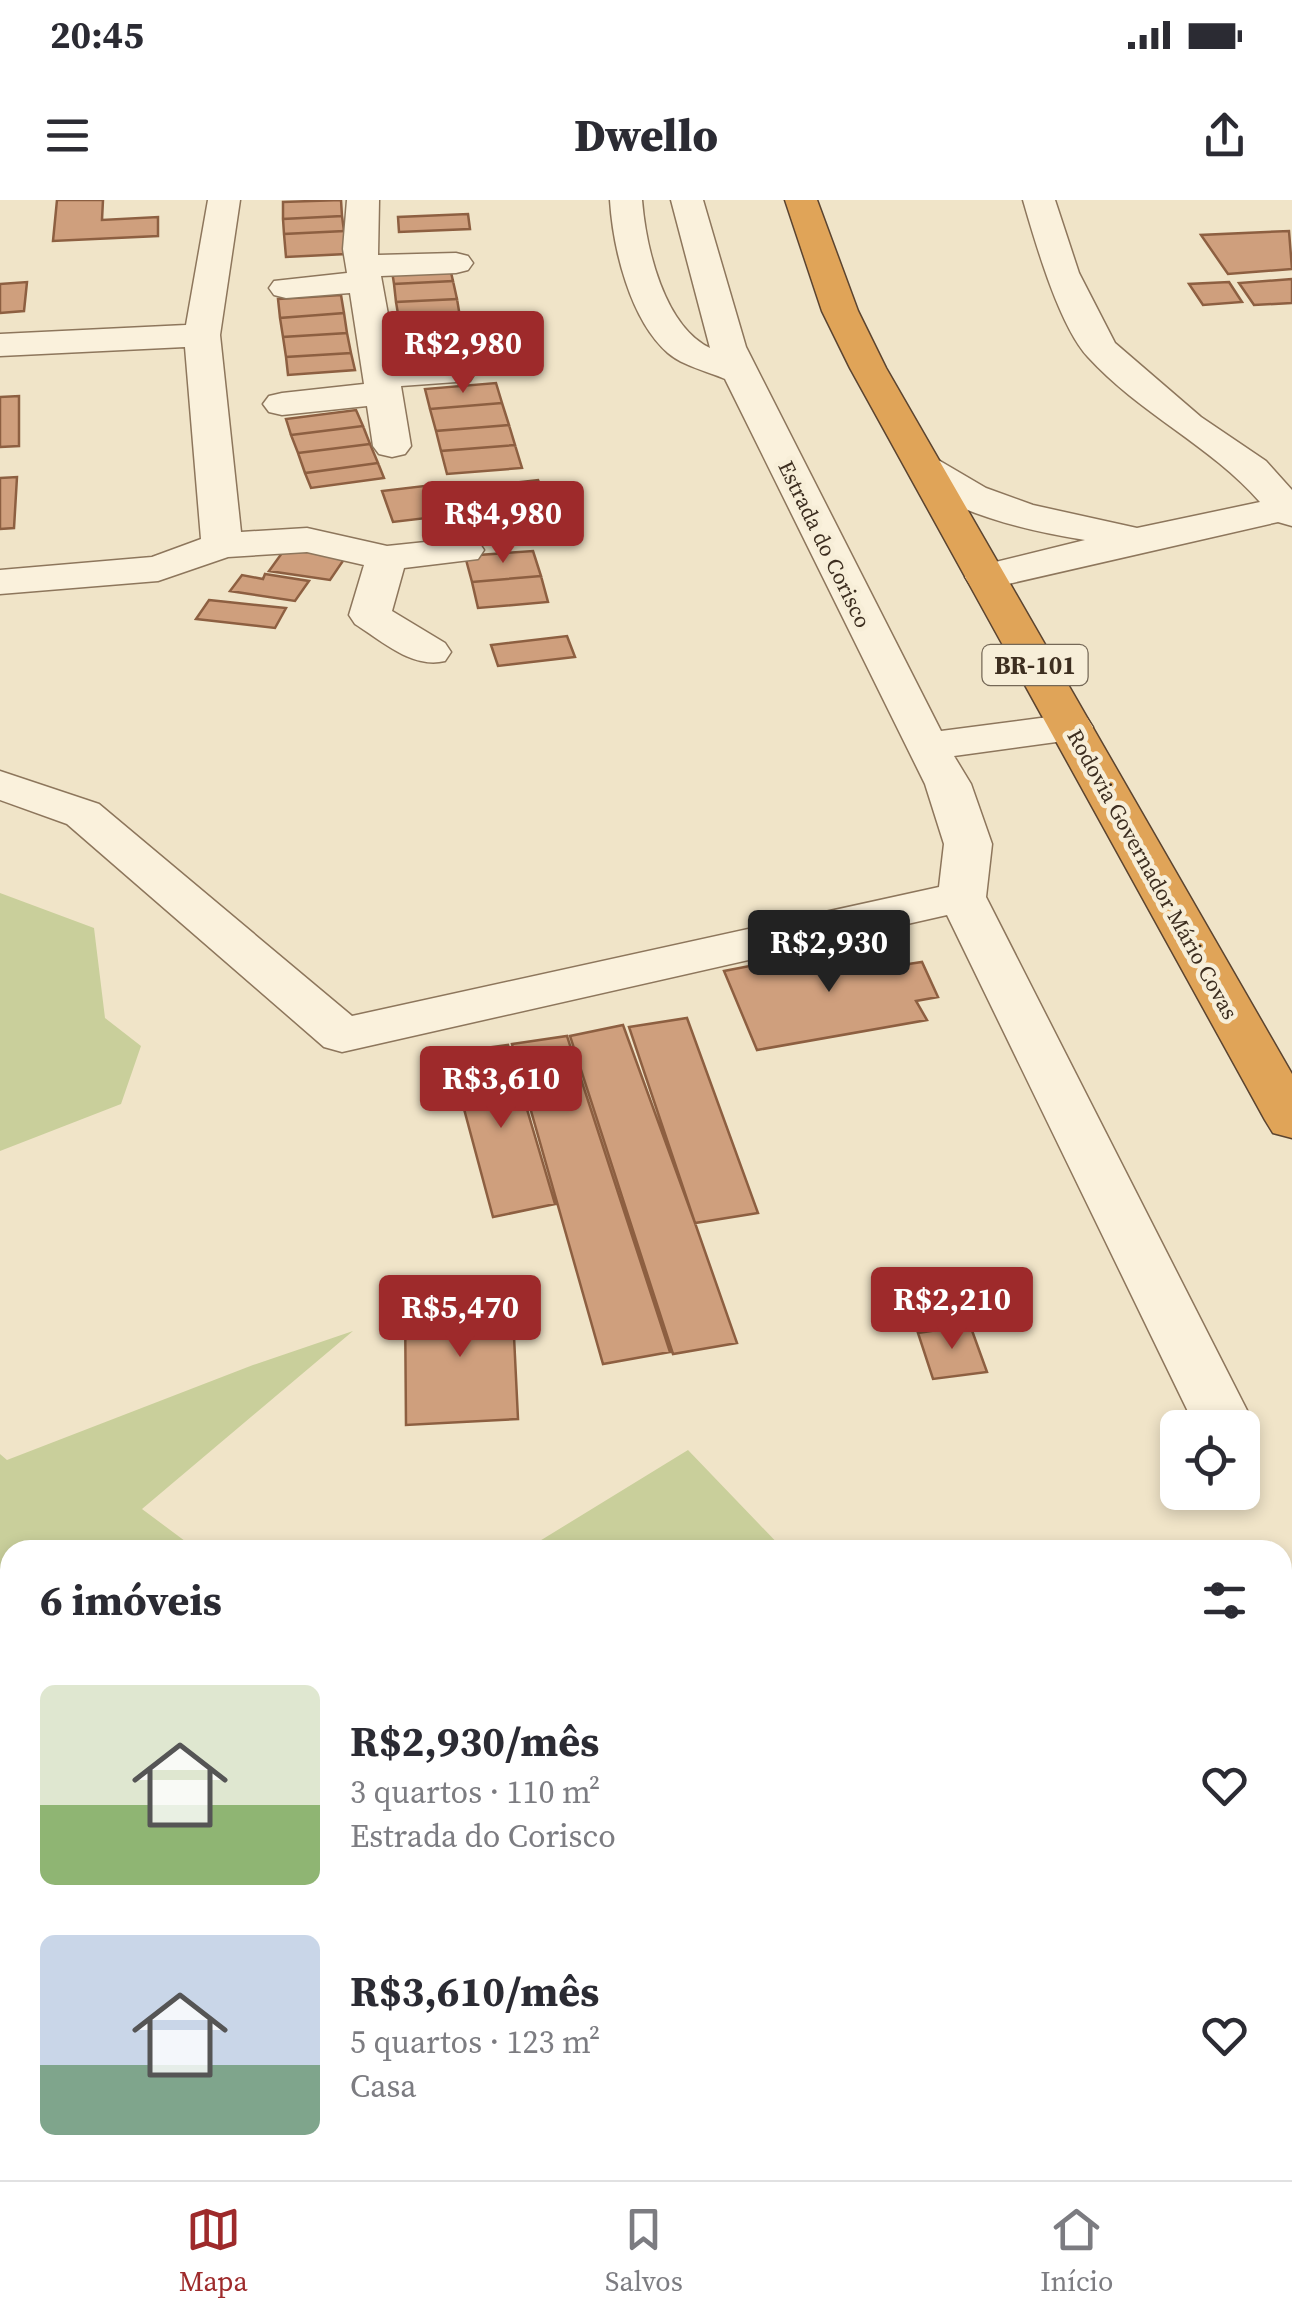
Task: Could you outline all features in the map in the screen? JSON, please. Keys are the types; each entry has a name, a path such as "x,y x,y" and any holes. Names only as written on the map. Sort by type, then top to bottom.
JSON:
{"highway":[{"name":"Rodovia Governador Mário Covas","path":"800,200 840,311 1292,1120"}],"street":[{"path":"222,546 202,335 224,200"},
{"path":"363,200 364,274 392,446"},
{"path":"626,200 625,219 648,293 679,346 741,372"},
{"name":"Estrada do Corisco","path":"687,200 728,347 948,784 968,844 962,897"},
{"path":"1039,200 1062,273 1100,349 1188,425 1252,470 1291,510"},
{"path":"286,288 456,263"},
{"path":"0,345 202,335"},
{"path":"282,404 456,373"},
{"path":"926,469 974,499 1020,517 1144,538"},
{"path":"986,578 1144,538 1291,510"},
{"path":"0,582 158,569 222,546 306,540 387,558 464,550"},
{"path":"387,558 370,615 430,652"},
{"path":"926,746 1071,727"},
{"path":"0,785 83,814 342,1035 962,897 1218,1410"}],"green space":[{"path":"0,893 94,928 105,1018 141,1046 121,1104 0,1151"},
{"path":"353,1331 142,1509 184,1540 0,1540 0,1454 7,1460 253,1365"},
{"path":"688,1450 774,1540 541,1540"}],"building":[{"path":"57,200 103,200 102,220 158,217 158,236 53,241"},
{"path":"341,200 342,216 283,219 283,202"},
{"path":"468,214 470,229 399,232 398,217"},
{"path":"342,216 344,231 284,234 283,219"},
{"path":"344,231 346,254 286,257 284,234"},
{"path":"1289,231 1292,269 1228,274 1201,235"},
{"path":"450,268 453,281 394,284 392,271"},
{"path":"1292,279 1292,303 1254,305 1239,283"},
{"path":"453,281 457,299 396,302 394,284"},
{"path":"27,282 24,311 0,313 0,284"},
{"path":"1229,282 1242,302 1203,305 1189,284"},
{"path":"341,295 344,313 280,318 278,299"},
{"path":"457,299 460,317 399,320 396,302"},
{"path":"344,313 347,333 283,337 280,318"},
{"path":"460,317 463,335 402,339 399,320"},
{"path":"347,333 351,353 286,357 283,337"},
{"path":"463,335 465,344 403,347 402,339"},
{"path":"351,353 355,370 288,375 286,357"},
{"path":"496,383 502,403 430,409 425,389"},
{"path":"19,396 19,446 0,447 0,397"},
{"path":"502,403 509,425 436,431 430,409"},
{"path":"356,410 363,426 291,435 286,419"},
{"path":"509,425 515,445 441,451 436,431"},
{"path":"363,426 370,444 298,453 291,435"},
{"path":"370,444 378,463 305,473 298,453"},
{"path":"515,445 522,468 447,474 441,451"},
{"path":"378,463 384,478 311,488 305,473"},
{"path":"17,477 14,528 0,529 0,478"},
{"path":"538,480 551,510 493,518 480,487"},
{"path":"441,484 452,515 393,522 382,491"},
{"path":"287,546 347,555 330,580 269,571"},
{"path":"533,551 541,576 472,582 465,556"},
{"path":"265,574 309,581 295,601 230,591 242,575 263,579"},
{"path":"541,576 548,602 478,608 472,582"},
{"path":"209,600 286,608 275,628 196,619"},
{"path":"567,636 575,657 498,666 491,645"},
{"path":"885,940 902,965 922,962 938,997 916,1001 927,1020 757,1050 724,971"},
{"path":"687,1018 758,1213 695,1223 629,1027"},
{"path":"623,1025 737,1343 673,1354 570,1036"},
{"path":"567,1036 670,1352 603,1364 512,1044"},
{"path":"508,1045 555,1204 493,1217 449,1053"},
{"path":"512,1295 518,1419 406,1425 405,1301"},
{"path":"970,1325 987,1372 933,1379 918,1333"}]}
